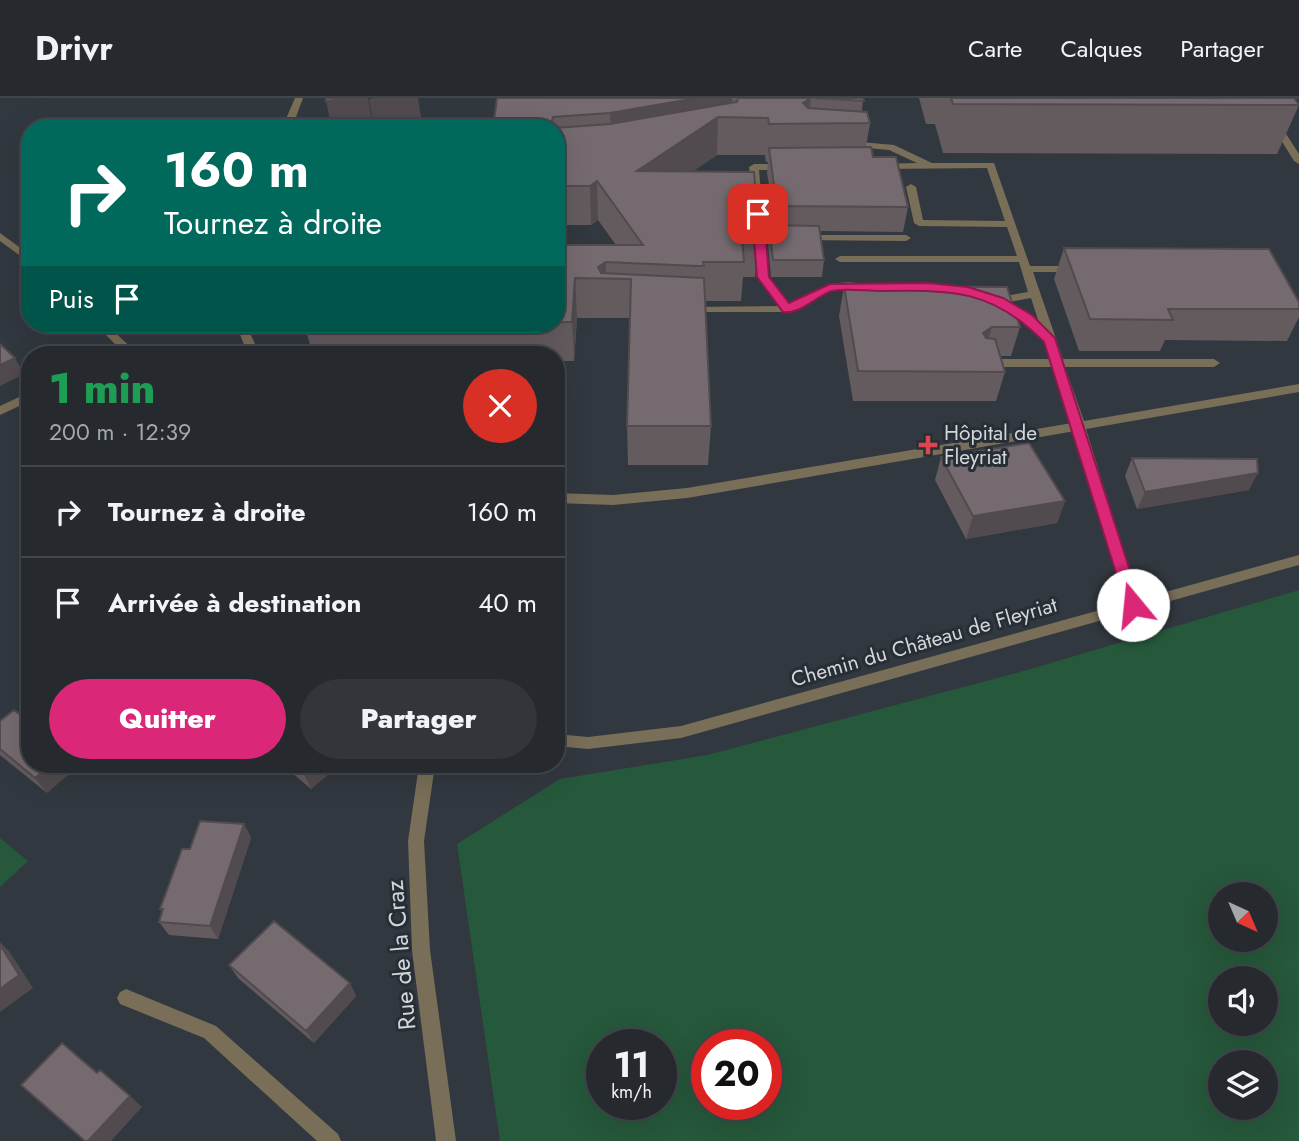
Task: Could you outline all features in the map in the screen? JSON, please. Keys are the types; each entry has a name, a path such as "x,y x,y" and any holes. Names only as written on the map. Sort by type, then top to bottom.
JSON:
{"street":[{"path":"291,119 299,98"},
{"path":"1259,98 1299,161"},
{"path":"293,114 295,119"},
{"path":"834,143 891,147 931,166"},
{"path":"863,166 991,164 1079,425 1133,605"},
{"path":"788,309 763,277 754,167 795,167"},
{"path":"911,187 919,223 1011,224"},
{"path":"0,236 21,253"},
{"path":"760,237 772,237"},
{"path":"785,237 906,238"},
{"path":"840,259 1024,264 1081,269"},
{"path":"682,310 788,309 830,288 955,289"},
{"path":"1035,294 993,299 1028,318 1050,341"},
{"path":"109,333 123,346"},
{"path":"984,363 1214,363"},
{"path":"565,498 613,500 687,493 1299,388"},
{"path":"0,411 21,400"},
{"name":"Chemin du Château de Fleyriat","path":"565,741 589,743 681,732 1299,560"},
{"name":"Rue de la Craz","path":"426,773 416,841 421,936 446,1141"},
{"path":"126,999 210,1032 331,1141"}],"green space":[{"path":"1299,590 1299,1141 500,1141 457,844 560,779 707,755 1020,672"},
{"path":"0,838 28,861 0,887"}],"building":[{"path":"326,98 349,98 326,101"},
{"path":"497,98 697,98 610,113 552,119 494,119"},
{"path":"738,98 811,98 803,103 808,108 867,112 870,123 769,124 768,118 718,117 637,171 754,172 759,238 742,238 744,262 703,262 704,266 697,266 606,262 598,267 601,273 704,278 711,426 627,426 631,279 575,278 572,322 565,322 565,245 643,245 597,181 590,186 565,186 565,127 610,124 737,102"},
{"path":"814,98 863,98 864,101"},
{"path":"951,98 1294,98 1299,105 953,104"},
{"path":"871,147 873,157 896,157 908,207 770,206 767,185 774,185 769,148"},
{"path":"769,225 819,226 824,260 773,260"},
{"path":"1064,248 1269,249 1299,302 1299,309 1168,309 1173,320 1090,319"},
{"path":"844,286 1007,287 1020,327 992,327 983,333 986,338 995,339 1005,372 858,371"},
{"path":"0,344 15,358 0,365"},
{"path":"1029,443 1065,501 973,516 941,457"},
{"path":"1132,458 1257,459 1258,473 1145,492"},
{"path":"14,710 21,715 21,766 0,749 0,721"},
{"path":"200,821 244,824 210,926 159,922 163,909 160,909 182,849 190,849"},
{"path":"274,921 350,983 306,1031 229,965"},
{"path":"0,945 19,975 0,989"},
{"path":"62,1043 97,1073 100,1070 130,1096 88,1141 21,1085"}],"place":[{"name":"Hôpital de Fleyriat","path":"928,445"}],"route":[{"path":"758,214 763,277 788,309 830,288 928,286 968,290 999,300 1028,318 1050,341 1079,425 1133,605"}]}
